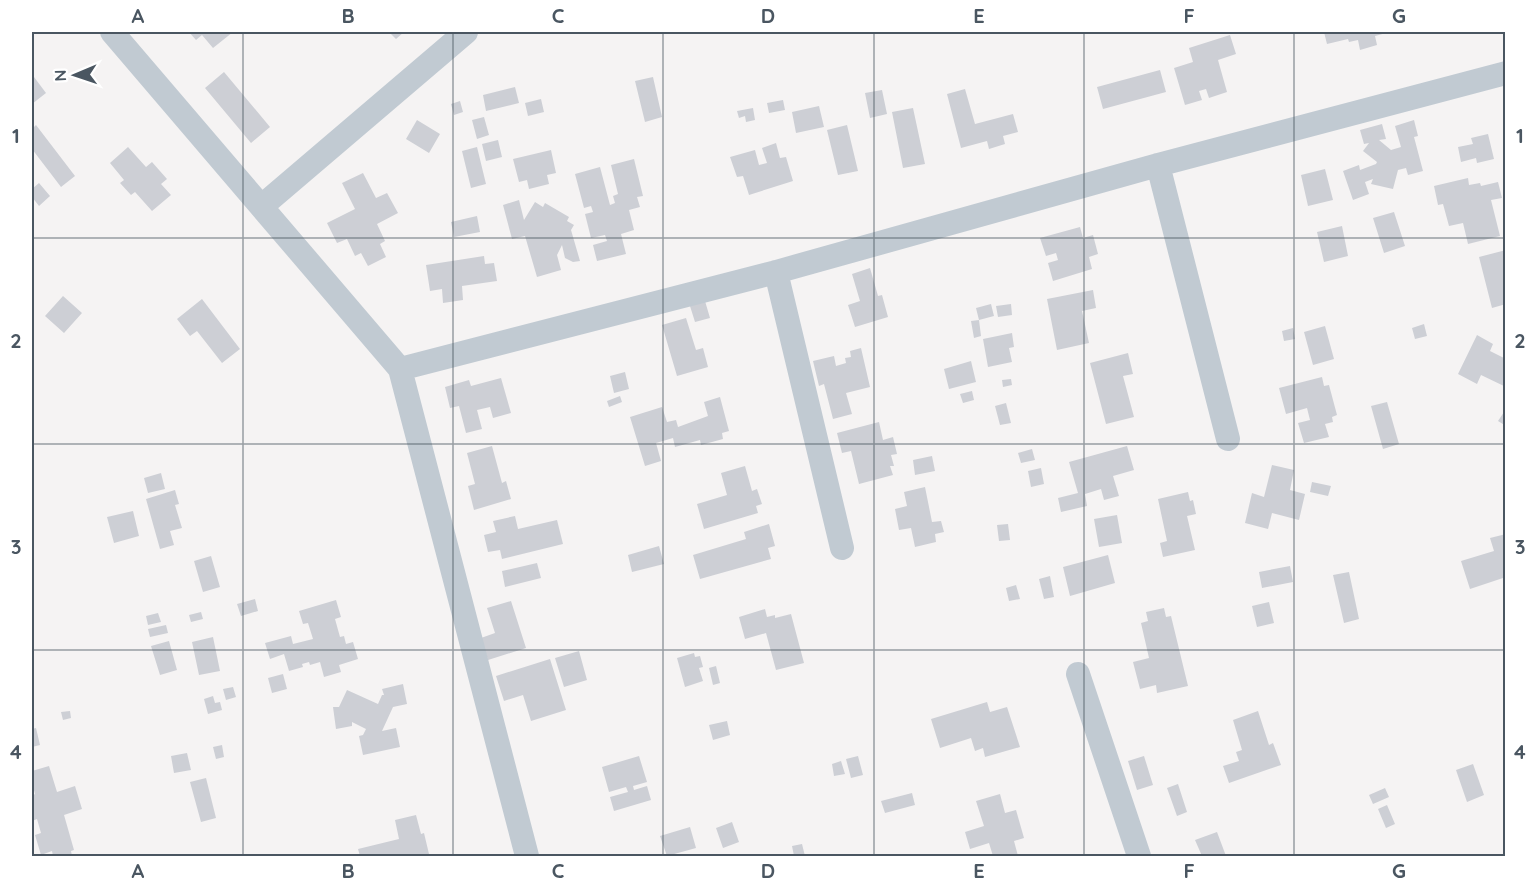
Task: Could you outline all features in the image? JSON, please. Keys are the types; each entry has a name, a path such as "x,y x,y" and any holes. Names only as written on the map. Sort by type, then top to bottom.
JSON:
{"street":[{"path":"112,32 400,369 527,856"},
{"path":"262,206 466,32"},
{"path":"400,369 776,272 1158,165 1506,74"},
{"path":"1158,165 1228,439"},
{"path":"776,272 842,548"},
{"path":"1078,674 1139,856"}],"building":[{"path":"189,32 233,32 213,48 202,35 196,40"},
{"path":"389,32 404,32 396,39"},
{"path":"1324,32 1390,32 1375,36 1377,45 1360,50 1358,40 1349,42 1348,39 1327,44"},
{"path":"1230,35 1236,54 1218,60 1227,92 1209,98 1206,89 1199,91 1202,100 1185,105 1174,68 1193,62 1189,48"},
{"path":"1160,70 1166,92 1103,109 1097,87"},
{"path":"224,72 270,127 251,143 205,88"},
{"path":"34,77 46,93 32,104 32,80"},
{"path":"653,77 662,117 645,122 635,81"},
{"path":"515,87 519,103 486,111 483,95"},
{"path":"965,89 975,124 1013,114 1018,132 1003,136 1005,144 989,149 987,141 961,148 947,94"},
{"path":"882,90 887,114 870,118 865,93"},
{"path":"541,99 544,112 528,116 525,103"},
{"path":"783,100 785,110 769,113 767,103"},
{"path":"460,101 463,112 454,115 451,104"},
{"path":"819,106 824,127 796,133 792,112"},
{"path":"753,108 755,120 746,122 745,116 739,118 737,111"},
{"path":"913,108 925,164 903,168 892,112"},
{"path":"484,117 489,135 477,139 472,120"},
{"path":"417,120 440,134 429,153 406,139"},
{"path":"1414,120 1418,136 1414,137 1423,171 1408,175 1406,168 1398,170 1393,189 1371,184 1373,179 1365,182 1369,194 1353,200 1343,171 1359,165 1360,170 1377,162 1363,151 1369,143 1364,144 1360,130 1382,124 1386,139 1379,140 1391,150 1401,147 1395,126"},
{"path":"36,125 75,176 61,187 32,149 32,129"},
{"path":"847,125 858,171 838,175 827,130"},
{"path":"1488,134 1494,159 1477,163 1476,158 1461,162 1458,147 1473,144 1471,138"},
{"path":"498,140 502,157 486,161 482,144"},
{"path":"776,143 780,158 786,157 793,181 749,195 743,176 737,177 730,157 755,150 759,165 767,163 762,148"},
{"path":"128,147 146,167 152,162 167,179 161,184 171,195 152,211 135,192 131,195 120,183 124,180 110,163"},
{"path":"477,147 486,184 471,188 462,151"},
{"path":"551,150 556,173 547,175 549,184 529,189 527,180 519,182 513,159"},
{"path":"634,159 643,196 637,197 640,207 629,210 634,230 621,234 626,254 597,261 593,245 607,241 605,235 591,238 585,214 593,212 591,206 584,208 575,174 600,167 610,205 615,203 613,196 618,194 611,165"},
{"path":"1325,169 1333,200 1308,206 1301,175"},
{"path":"363,173 376,198 387,193 398,213 377,224 385,241 380,244 386,257 368,266 361,253 355,256 347,239 337,243 327,223 355,209 342,183"},
{"path":"1468,178 1469,185 1480,183 1481,186 1498,182 1502,198 1491,200 1500,236 1468,244 1463,223 1449,226 1443,204 1438,205 1434,186"},
{"path":"39,183 50,196 39,206 32,197 32,189"},
{"path":"519,200 524,220 535,202 543,207 545,203 569,217 567,221 574,225 571,230 580,261 573,262 565,258 562,245 557,255 561,270 537,277 525,236 512,239 503,205"},
{"path":"1394,212 1405,246 1384,253 1373,218"},
{"path":"477,216 480,232 454,237 451,222"},
{"path":"1342,226 1348,256 1324,262 1317,232"},
{"path":"1080,227 1083,238 1093,235 1098,254 1089,257 1092,269 1053,281 1048,263 1058,260 1056,253 1046,256 1040,238"},
{"path":"1506,250 1506,304 1492,308 1479,257"},
{"path":"484,256 485,264 494,263 497,281 462,286 463,300 443,303 442,289 430,291 426,265"},
{"path":"870,268 878,296 882,295 888,317 855,327 848,305 860,301 852,274"},
{"path":"1093,290 1096,308 1082,311 1089,343 1057,350 1047,299"},
{"path":"63,296 82,313 64,333 45,316"},
{"path":"202,299 240,349 222,363 197,331 190,336 177,319"},
{"path":"705,301 710,318 695,322 690,306"},
{"path":"991,304 994,316 979,320 976,308"},
{"path":"1011,304 1012,315 998,317 996,306"},
{"path":"686,318 696,350 703,348 708,367 677,376 662,325"},
{"path":"979,320 981,336 974,338 971,321"},
{"path":"1424,324 1427,336 1415,339 1412,328"},
{"path":"1325,326 1334,359 1313,365 1304,332"},
{"path":"1293,328 1295,339 1284,341 1282,331"},
{"path":"1012,333 1014,347 1009,348 1012,362 988,367 983,339"},
{"path":"1477,335 1493,344 1490,351 1506,359 1506,387 1481,375 1477,384 1458,374"},
{"path":"861,348 870,387 846,393 852,414 833,419 824,384 819,386 813,361 834,356 836,366 846,363 845,358 851,357 850,351"},
{"path":"1128,353 1133,374 1123,376 1134,417 1106,424 1090,363"},
{"path":"971,361 976,382 949,389 944,369"},
{"path":"625,372 629,389 614,393 610,376"},
{"path":"1322,377 1324,386 1329,385 1337,415 1332,417 1333,422 1325,424 1329,437 1304,443 1298,423 1310,420 1307,408 1286,414 1279,388"},
{"path":"501,378 511,413 493,418 490,407 477,410 482,429 466,433 459,406 450,408 445,387 469,380 471,386"},
{"path":"1011,379 1012,385 1003,387 1002,380"},
{"path":"972,391 974,400 963,403 960,394"},
{"path":"620,396 622,402 609,407 607,401"},
{"path":"720,397 729,431 722,433 723,439 701,445 700,440 675,447 673,438 656,443 661,461 645,466 630,417 662,407 667,422 676,420 678,427 708,416 704,402"},
{"path":"1387,402 1399,444 1383,449 1371,406"},
{"path":"1006,403 1011,423 1000,425 995,406"},
{"path":"1506,409 1506,426 1498,421"},
{"path":"879,422 883,440 893,437 897,454 891,455 894,466 890,466 893,475 859,484 851,451 842,453 837,433"},
{"path":"492,446 502,483 506,481 511,499 474,510 468,486 475,484 467,453"},
{"path":"1127,446 1134,470 1113,476 1119,496 1104,500 1101,489 1085,494 1087,506 1061,512 1058,498 1078,493 1069,462"},
{"path":"1032,449 1035,460 1021,463 1018,453"},
{"path":"932,456 935,471 915,475 913,460"},
{"path":"1272,465 1294,470 1290,490 1305,494 1299,520 1272,513 1268,529 1245,523 1252,493 1264,497"},
{"path":"745,466 752,491 757,489 762,504 756,506 758,513 704,529 697,504 727,495 721,473"},
{"path":"1041,468 1044,484 1031,487 1028,471"},
{"path":"161,473 165,489 148,493 144,478"},
{"path":"1312,482 1331,486 1328,496 1310,492"},
{"path":"925,487 932,522 941,521 944,532 935,534 936,542 915,547 911,528 899,530 895,509 907,506 904,492"},
{"path":"175,490 179,504 175,505 182,528 170,531 174,545 160,549 146,499"},
{"path":"1188,492 1190,501 1193,500 1196,514 1187,516 1195,550 1163,557 1160,543 1167,541 1158,499"},
{"path":"133,511 139,536 114,543 107,517"},
{"path":"1117,515 1122,543 1099,547 1094,519"},
{"path":"515,516 518,529 557,520 563,544 502,559 500,550 488,552 484,535 496,532 493,521"},
{"path":"769,524 775,546 768,548 771,559 700,579 693,555 746,539 744,532"},
{"path":"1008,524 1010,540 999,541 997,525"},
{"path":"1506,534 1506,577 1470,589 1461,561 1494,551 1490,538"},
{"path":"659,546 664,564 632,572 628,555"},
{"path":"1108,555 1115,583 1070,596 1063,567"},
{"path":"211,556 220,587 203,592 194,561"},
{"path":"537,563 541,578 505,587 502,571"},
{"path":"1290,566 1293,582 1262,588 1259,572"},
{"path":"1349,572 1359,619 1344,623 1333,575"},
{"path":"1050,576 1054,597 1044,599 1039,579"},
{"path":"1016,585 1020,599 1009,601 1006,588"},
{"path":"255,599 258,611 241,616 237,604"},
{"path":"336,600 341,617 335,619 340,637 344,636 346,644 353,642 358,659 339,665 341,672 324,677 320,662 310,665 309,662 302,664 303,667 289,671 284,654 270,659 265,643 291,636 293,644 313,639 308,623 303,624 299,611"},
{"path":"511,601 526,648 488,660 481,638 495,633 487,608"},
{"path":"1269,602 1274,623 1257,627 1252,606"},
{"path":"1164,608 1166,617 1171,616 1188,686 1157,693 1156,685 1140,689 1133,662 1149,658 1141,623 1148,621 1146,612"},
{"path":"765,609 767,617 775,615 775,618 791,614 804,663 776,670 766,633 745,639 739,617"},
{"path":"201,612 203,619 191,622 189,615"},
{"path":"158,613 161,622 148,625 146,616"},
{"path":"166,625 168,633 150,637 148,629"},
{"path":"213,637 220,671 199,675 192,642"},
{"path":"169,641 177,670 160,675 151,646"},
{"path":"579,651 587,680 564,687 555,658"},
{"path":"694,653 695,657 700,656 703,667 699,668 703,681 685,687 677,658"},
{"path":"550,659 566,710 531,721 523,695 504,701 496,676"},
{"path":"716,666 720,683 713,685 709,668"},
{"path":"283,674 287,689 272,693 268,678"},
{"path":"403,684 407,704 393,707 382,731 396,728 400,747 363,755 359,736 363,735 366,729 352,722 352,726 336,729 333,707 339,707 347,690 378,704 384,695 382,689"},
{"path":"233,687 236,697 226,700 223,689"},
{"path":"213,696 215,703 220,702 222,710 208,714 204,699"},
{"path":"987,702 990,712 1007,707 1020,747 985,757 983,748 975,751 971,738 940,748 931,719"},
{"path":"70,711 71,718 63,720 61,712"},
{"path":"1258,711 1269,745 1273,743 1281,765 1229,783 1223,766 1239,761 1236,752 1242,750 1233,720"},
{"path":"727,721 730,735 713,740 709,725"},
{"path":"36,728 40,745 32,747 32,729"},
{"path":"222,745 224,757 216,759 213,747"},
{"path":"187,753 191,770 174,773 171,756"},
{"path":"639,756 647,782 633,786 634,790 647,786 651,800 614,811 610,797 628,792 626,787 609,792 602,767"},
{"path":"858,756 863,775 851,778 846,759"},
{"path":"1144,756 1153,785 1137,790 1128,761"},
{"path":"841,761 845,774 834,776 832,764"},
{"path":"1473,764 1484,795 1467,802 1456,770"},
{"path":"49,766 57,792 75,786 82,809 64,815 74,850 71,851 72,856 60,856 59,854 53,856 52,851 41,855 35,835 41,833 37,819 32,821 32,796 35,794 32,771"},
{"path":"206,778 216,818 201,822 190,782"},
{"path":"1178,784 1187,812 1177,816 1167,788"},
{"path":"1385,788 1389,797 1373,804 1369,795"},
{"path":"912,793 915,805 885,813 881,801"},
{"path":"1000,794 1005,813 1016,810 1024,838 1014,841 1018,856 993,856 989,843 970,849 965,832 984,826 976,801"},
{"path":"1387,805 1395,824 1386,828 1378,809"},
{"path":"416,815 421,834 424,833 429,854 360,856 358,849 399,839 395,820"},
{"path":"732,822 739,842 723,848 716,828"},
{"path":"690,827 696,848 667,856 660,836"},
{"path":"1217,832 1226,856 1202,856 1195,840"},
{"path":"802,844 805,856 794,856 792,846"}]}
